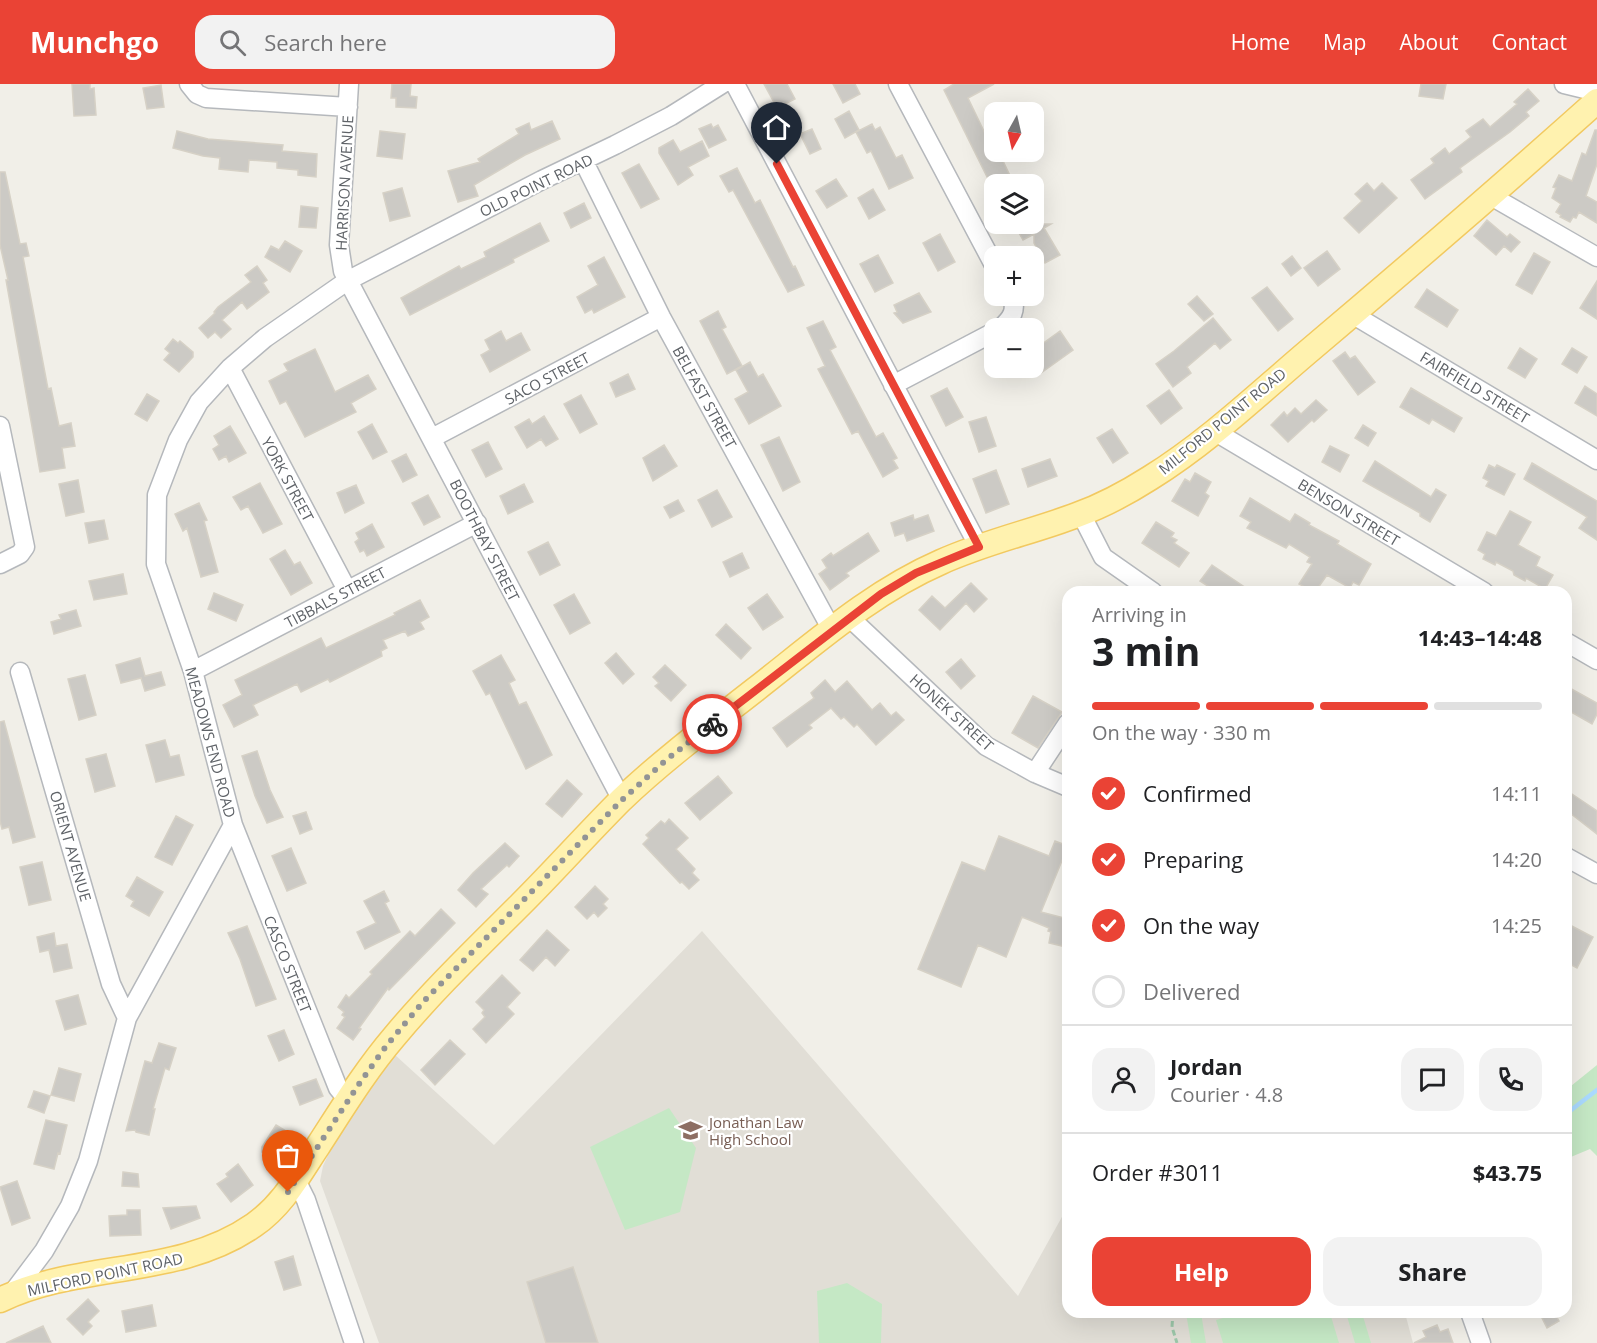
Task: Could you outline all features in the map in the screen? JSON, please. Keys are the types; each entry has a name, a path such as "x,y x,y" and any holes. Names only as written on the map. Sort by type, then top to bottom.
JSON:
{"main road":[{"name":"MILFORD POINT ROAD","path":"6,1298 74,1277 162,1263 226,1242 269,1214 281,1203 387,1045 423,1002 622,800 666,760 881,594 916,573 979,547 1081,514 1147,480 1214,431 1491,196 1597,101"}],"street":[{"path":"189,84 197,94 206,98 348,108"},
{"name":"HARRISON AVENUE","path":"347,281 339,245 349,84"},
{"name":"OLD POINT ROAD","path":"347,281 533,184 584,162 671,116 722,84"},
{"path":"735,84 979,547"},
{"path":"898,84 984,246"},
{"path":"1564,84 1597,92"},
{"name":"BELFAST STREET","path":"584,162 661,317 841,624"},
{"path":"1491,196 1597,257"},
{"name":"MEADOWS END ROAD","path":"6,1298 56,1232 80,1184 127,1018 233,825 193,671 156,564 157,495 178,440 199,402 230,368 288,321 347,281"},
{"name":"BOOTHBAY STREET","path":"347,281 622,800"},
{"name":"FAIRFIELD STREET","path":"1352,314 1597,460"},
{"name":"SACO STREET","path":"432,438 661,317"},
{"path":"893,385 984,337"},
{"name":"YORK STREET","path":"230,368 347,590"},
{"path":"0,426 25,547 20,554 0,564"},
{"name":"BENSON STREET","path":"1214,431 1474,586"},
{"path":"1081,514 1103,556 1145,586"},
{"name":"TIBBALS STREET","path":"193,671 477,523"},
{"name":"HONEK STREET","path":"841,624 986,746 1035,773 1062,784"},
{"path":"1572,645 1597,660"},
{"name":"ORIENT AVENUE","path":"20,672 111,984 127,1018"},
{"path":"1035,773 1062,732"},
{"name":"CASCO STREET","path":"233,825 338,1088 348,1100"},
{"path":"1572,860 1597,874"},
{"path":"296,1180 306,1200 354,1343"},
{"path":"1472,1318 1481,1343"}],"path":[{"path":"1173,1318 1172,1327 1177,1343"}],"shaded area":[{"name":"Jonathan Law High School","path":"702,931 1018,1296 1062,1217 1062,1318 1406,1318 1413,1343 379,1343 320,1181 323,1166 333,1144 370,1086 394,1054 494,1145"}],"green space":[{"path":"1597,1065 1597,1156 1590,1149 1572,1156 1572,1085"},
{"path":"669,1108 696,1148 680,1212 625,1230 590,1147"},
{"path":"847,1283 882,1304 881,1343 819,1343 817,1291"},
{"path":"1187,1318 1202,1318 1206,1343 1191,1343"},
{"path":"1223,1318 1332,1318 1339,1343 1223,1343 1216,1320"},
{"path":"1348,1318 1364,1318 1371,1343 1355,1343"}],"building":[{"path":"72,84 90,84 90,89 94,88 96,115 74,116"},
{"path":"392,84 411,84 410,96 417,97 416,108 396,107 396,98 391,98"},
{"path":"764,84 787,84 795,99 777,108"},
{"path":"833,84 855,84 860,94 843,103"},
{"path":"954,84 994,84 968,98 984,131 984,162 1003,162 1009,174 986,174 944,90"},
{"path":"1421,84 1446,84 1443,99 1419,96"},
{"path":"161,85 164,107 147,109 143,88"},
{"path":"1528,89 1539,101 1526,112 1529,116 1460,168 1462,172 1425,199 1411,180 1434,163 1431,159 1445,148 1449,154 1471,137 1466,131 1483,119 1490,127 1517,104 1514,102"},
{"path":"849,111 859,130 845,138 835,119"},
{"path":"552,121 560,139 525,155 474,185 478,196 458,202 448,171 480,162 478,159 519,134 516,129 529,123 531,130"},
{"path":"711,124 713,128 718,125 726,140 709,148 699,129"},
{"path":"872,124 875,130 880,127 896,158 902,155 913,178 889,189 871,151 867,153 856,132"},
{"path":"812,129 821,149 810,154 800,134"},
{"path":"1595,130 1597,130 1597,164 1586,196 1597,202 1597,223 1579,212 1570,222 1556,212 1561,204 1552,198 1556,188 1553,187 1559,175 1572,181 1582,153 1586,155"},
{"path":"177,131 208,139 283,145 282,151 317,154 316,177 298,175 298,170 277,168 277,162 249,160 248,172 219,169 220,158 173,148"},
{"path":"380,131 405,134 402,159 377,156"},
{"path":"673,140 680,152 702,141 709,156 688,167 693,175 678,185 659,153 659,148"},
{"path":"639,164 659,199 641,208 622,173"},
{"path":"737,168 755,203 760,200 804,285 788,292 733,190 729,192 720,176"},
{"path":"0,172 5,172 20,244 26,243 29,256 23,257 48,389 51,388 59,426 71,423 75,446 62,448 65,468 40,472 6,280 8,280 0,245"},
{"path":"836,179 847,196 827,208 816,191"},
{"path":"1367,183 1374,191 1382,183 1397,198 1359,233 1344,218 1362,201 1355,194"},
{"path":"402,188 410,216 390,221 383,193"},
{"path":"873,189 885,210 869,219 858,198"},
{"path":"584,203 591,218 571,228 564,213"},
{"path":"301,206 318,208 316,228 299,227"},
{"path":"1487,220 1507,237 1510,234 1520,242 1511,252 1504,246 1496,255 1474,236"},
{"path":"540,223 549,241 513,259 514,262 410,315 401,298 459,266 461,269 486,257 484,252"},
{"path":"1044,228 1060,255 1045,263 1044,246 1036,246 1034,234 1044,234"},
{"path":"940,234 955,262 938,271 923,243"},
{"path":"1020,234 1034,234 1023,240"},
{"path":"285,241 302,251 290,272 265,257 271,246 279,250"},
{"path":"1327,251 1340,269 1318,286 1304,268"},
{"path":"1534,253 1550,262 1532,294 1516,285"},
{"path":"878,255 893,283 875,292 860,264"},
{"path":"1292,256 1301,268 1291,276 1282,264"},
{"path":"604,257 625,297 594,313 592,309 585,313 577,297 598,285 588,266"},
{"path":"257,266 267,280 263,283 269,292 247,309 242,302 222,320 231,329 221,338 215,332 208,338 199,328 215,313 218,307 251,282 245,275"},
{"path":"1597,281 1597,319 1580,308"},
{"path":"1267,287 1293,319 1278,331 1252,298"},
{"path":"1427,289 1458,310 1447,327 1415,307"},
{"path":"919,293 931,312 903,323 894,313 897,312 894,305"},
{"path":"1197,296 1213,314 1204,321 1188,304"},
{"path":"718,311 726,327 722,329 742,366 727,374 700,321"},
{"path":"1213,318 1231,340 1220,349 1215,343 1187,367 1191,373 1173,387 1156,364"},
{"path":"823,321 836,347 830,350 876,437 883,433 897,458 893,460 898,468 883,477 858,431 852,434 818,369 825,366 807,328"},
{"path":"501,331 506,341 521,333 530,350 490,372 481,355 490,350 485,340"},
{"path":"1060,331 1073,350 1044,371 1044,343"},
{"path":"173,339 178,343 180,341 193,352 193,357 179,372 164,360 170,353 165,349"},
{"path":"1520,348 1537,359 1525,378 1508,368"},
{"path":"1572,348 1587,357 1577,373 1562,364"},
{"path":"315,349 335,392 368,375 376,389 351,403 356,412 305,437 286,401 280,404 269,381 288,371 284,364"},
{"path":"1345,352 1350,359 1355,356 1375,382 1358,395 1333,361"},
{"path":"750,362 758,377 763,374 781,406 749,424 735,399 748,392 736,370"},
{"path":"628,374 635,389 616,397 610,383"},
{"path":"1585,386 1597,394 1597,416 1575,403"},
{"path":"947,388 963,417 946,426 931,396"},
{"path":"1411,388 1462,418 1454,432 1432,419 1429,424 1400,407"},
{"path":"1169,390 1182,408 1161,424 1147,406"},
{"path":"147,394 159,401 147,421 135,414"},
{"path":"581,395 597,424 580,433 564,404"},
{"path":"1316,400 1327,410 1288,442 1271,425 1284,412 1287,416 1295,408 1301,414"},
{"path":"544,416 558,439 546,446 541,439 527,448 515,427 529,419 532,424"},
{"path":"986,417 996,446 979,452 969,422"},
{"path":"372,424 387,452 373,459 358,432"},
{"path":"1363,425 1376,433 1368,446 1355,438"},
{"path":"230,426 246,453 229,462 226,456 219,460 213,449 219,445 214,436"},
{"path":"1112,429 1128,453 1113,463 1097,438"},
{"path":"779,437 800,482 783,491 761,445"},
{"path":"488,442 502,469 486,477 472,450"},
{"path":"664,445 677,466 653,481 643,458"},
{"path":"1330,446 1349,455 1340,472 1322,462"},
{"path":"406,454 417,475 403,482 392,461"},
{"path":"1050,459 1057,476 1028,487 1022,469"},
{"path":"1375,461 1431,497 1436,489 1446,495 1430,522 1420,516 1420,513 1363,481"},
{"path":"1532,463 1597,501 1597,540 1579,528 1587,517 1524,479"},
{"path":"1489,465 1495,468 1497,465 1515,474 1504,495 1486,486 1489,481 1483,478"},
{"path":"996,470 1009,504 986,513 973,479"},
{"path":"1195,473 1211,482 1205,493 1209,496 1198,516 1172,501 1185,479 1190,482"},
{"path":"78,480 84,512 66,516 59,484"},
{"path":"260,483 282,524 263,533 248,506 241,510 233,497"},
{"path":"524,484 533,502 508,514 500,496"},
{"path":"356,485 364,503 345,513 337,493"},
{"path":"717,490 732,517 712,527 698,500"},
{"path":"428,495 440,517 424,525 412,503"},
{"path":"1250,498 1290,522 1295,514 1310,523 1309,525 1339,541 1337,544 1371,564 1359,585 1353,582 1351,586 1346,586 1327,575 1319,586 1303,586 1299,584 1312,564 1307,562 1310,557 1289,544 1286,548 1247,528 1251,522 1240,516"},
{"path":"678,500 684,511 670,518 664,507"},
{"path":"199,503 207,520 204,521 218,572 201,577 187,528 183,531 175,514"},
{"path":"1510,511 1531,522 1518,545 1540,557 1536,566 1553,575 1547,586 1540,586 1526,578 1525,581 1496,562 1495,565 1483,559 1485,554 1478,550 1487,532 1496,536"},
{"path":"913,515 914,520 928,515 934,531 907,541 904,533 895,536 891,523"},
{"path":"104,520 108,539 89,543 85,523"},
{"path":"1156,522 1174,533 1171,537 1177,540 1174,543 1189,553 1179,567 1142,543"},
{"path":"372,524 384,547 367,556 364,550 360,552 355,542 359,539 356,533"},
{"path":"868,533 879,551 846,573 849,576 830,590 819,574 827,568 822,560 831,553 833,556"},
{"path":"548,542 560,565 540,575 528,552"},
{"path":"285,550 294,565 300,562 312,583 291,595 270,559"},
{"path":"742,553 749,568 730,577 723,562"},
{"path":"1212,565 1243,586 1208,586 1200,581"},
{"path":"123,574 127,594 94,600 89,581"},
{"path":"971,583 987,599 974,612 966,603 940,630 919,610 932,596 945,608"},
{"path":"214,593 243,605 236,621 208,609"},
{"path":"574,594 590,623 570,634 554,605"},
{"path":"767,594 783,617 763,630 748,608"},
{"path":"420,600 429,617 420,622 424,629 408,636 405,631 383,640 387,648 381,651 382,656 330,682 328,679 301,692 297,684 253,705 258,715 234,727 223,705 242,695 235,680 321,638 326,648 395,615 394,613"},
{"path":"76,610 81,626 54,634 51,622 61,619 59,615"},
{"path":"726,624 751,648 741,659 716,635"},
{"path":"616,653 634,674 623,684 605,663"},
{"path":"501,655 515,680 509,683 519,705 526,702 552,755 526,769 490,693 486,695 473,671"},
{"path":"140,658 145,676 161,672 165,685 145,691 141,678 121,683 116,665"},
{"path":"961,659 975,676 961,689 946,672"},
{"path":"665,665 686,685 671,701 655,686 659,683 653,677"},
{"path":"85,675 96,715 79,720 68,679"},
{"path":"825,680 835,692 847,681 872,710 880,703 891,716 896,712 904,720 876,745 857,724 854,727 844,717 841,719 831,708 809,725 812,728 787,747 773,728 814,698 811,693"},
{"path":"1572,689 1597,703 1597,714 1592,724 1572,712"},
{"path":"1033,696 1062,712 1038,748 1012,733"},
{"path":"4,721 35,837 13,843 9,827 2,829 0,821 0,722"},
{"path":"165,740 170,757 179,755 184,775 156,782 146,745"},
{"path":"257,751 270,790 283,817 267,823 255,796 242,756"},
{"path":"106,754 115,786 95,792 86,759"},
{"path":"718,776 732,793 700,820 685,803"},
{"path":"567,780 582,794 562,817 546,804"},
{"path":"1572,794 1597,811 1597,834 1572,815"},
{"path":"306,812 312,829 300,834 293,816"},
{"path":"176,816 193,825 172,865 155,857"},
{"path":"669,819 688,838 676,849 695,869 692,873 699,880 689,889 682,882 680,883 643,844 649,838 646,835 661,821 665,824"},
{"path":"999,836 1049,856 1055,841 1062,844 1062,861 1041,912 1062,917 1062,946 1049,943 1051,932 1048,931 1049,928 1022,917 1006,957 978,945 961,987 918,969 962,862 985,871"},
{"path":"505,843 519,856 481,889 488,894 476,907 458,890"},
{"path":"291,848 306,883 287,891 272,856"},
{"path":"42,862 51,900 29,905 20,867"},
{"path":"137,877 163,892 149,916 131,906 134,901 126,896"},
{"path":"595,886 608,899 603,904 607,908 598,917 594,912 587,919 575,907"},
{"path":"384,891 389,901 385,903 400,932 365,949 357,932 376,923 364,901"},
{"path":"441,909 455,923 389,990 388,988 353,1040 337,1028 345,1017 342,1015 344,1012 338,1007 346,995 349,998 372,974 370,972 410,931 415,936"},
{"path":"247,926 276,999 256,1006 240,959 228,933"},
{"path":"1572,926 1593,937 1577,968 1572,965"},
{"path":"547,930 569,950 555,966 546,957 533,971 520,960"},
{"path":"54,933 56,946 67,944 72,968 54,972 49,950 40,952 37,937"},
{"path":"502,975 520,993 507,1007 514,1014 486,1043 473,1029 485,1017 482,1013 484,1010 476,1002"},
{"path":"78,995 86,1024 65,1030 56,1001"},
{"path":"284,1030 294,1054 279,1061 268,1036"},
{"path":"450,1040 465,1054 435,1085 421,1070"},
{"path":"159,1043 176,1048 169,1070 165,1068 153,1109 155,1109 149,1135 135,1130 126,1131 145,1061 152,1063"},
{"path":"59,1068 81,1074 74,1101 51,1095"},
{"path":"316,1079 323,1096 300,1105 293,1087"},
{"path":"34,1091 50,1096 44,1113 28,1107"},
{"path":"46,1120 67,1125 54,1169 34,1164"},
{"path":"276,1125 294,1136 279,1162 262,1152 262,1147"},
{"path":"238,1164 253,1185 231,1202 217,1184 228,1177 226,1174"},
{"path":"123,1172 138,1174 139,1187 122,1186"},
{"path":"17,1181 30,1218 12,1225 0,1187"},
{"path":"196,1206 200,1218 171,1229 163,1208"},
{"path":"127,1210 140,1210 141,1235 110,1236 109,1216 127,1215"},
{"path":"293,1256 301,1285 284,1290 275,1262"},
{"path":"573,1267 598,1343 546,1343 527,1282"},
{"path":"88,1299 99,1311 88,1322 92,1326 83,1335 67,1319"},
{"path":"152,1305 156,1326 126,1332 122,1311"},
{"path":"1542,1318 1557,1318 1559,1321 1547,1328"},
{"path":"1437,1325 1440,1332 1448,1329 1453,1343 1414,1343 1426,1337 1423,1331"},
{"path":"43,1326 51,1343 6,1343"}],"waterway":[{"path":"1572,1109 1597,1090"}],"way so far":[{"path":"288,1192 361,1081 423,1002 622,800 666,760 712,724"}],"place":[{"name":"Jonathan Law High School","path":"691,1131"}],"route":[{"path":"712,724 881,594 916,573 979,547 777,164"}]}
